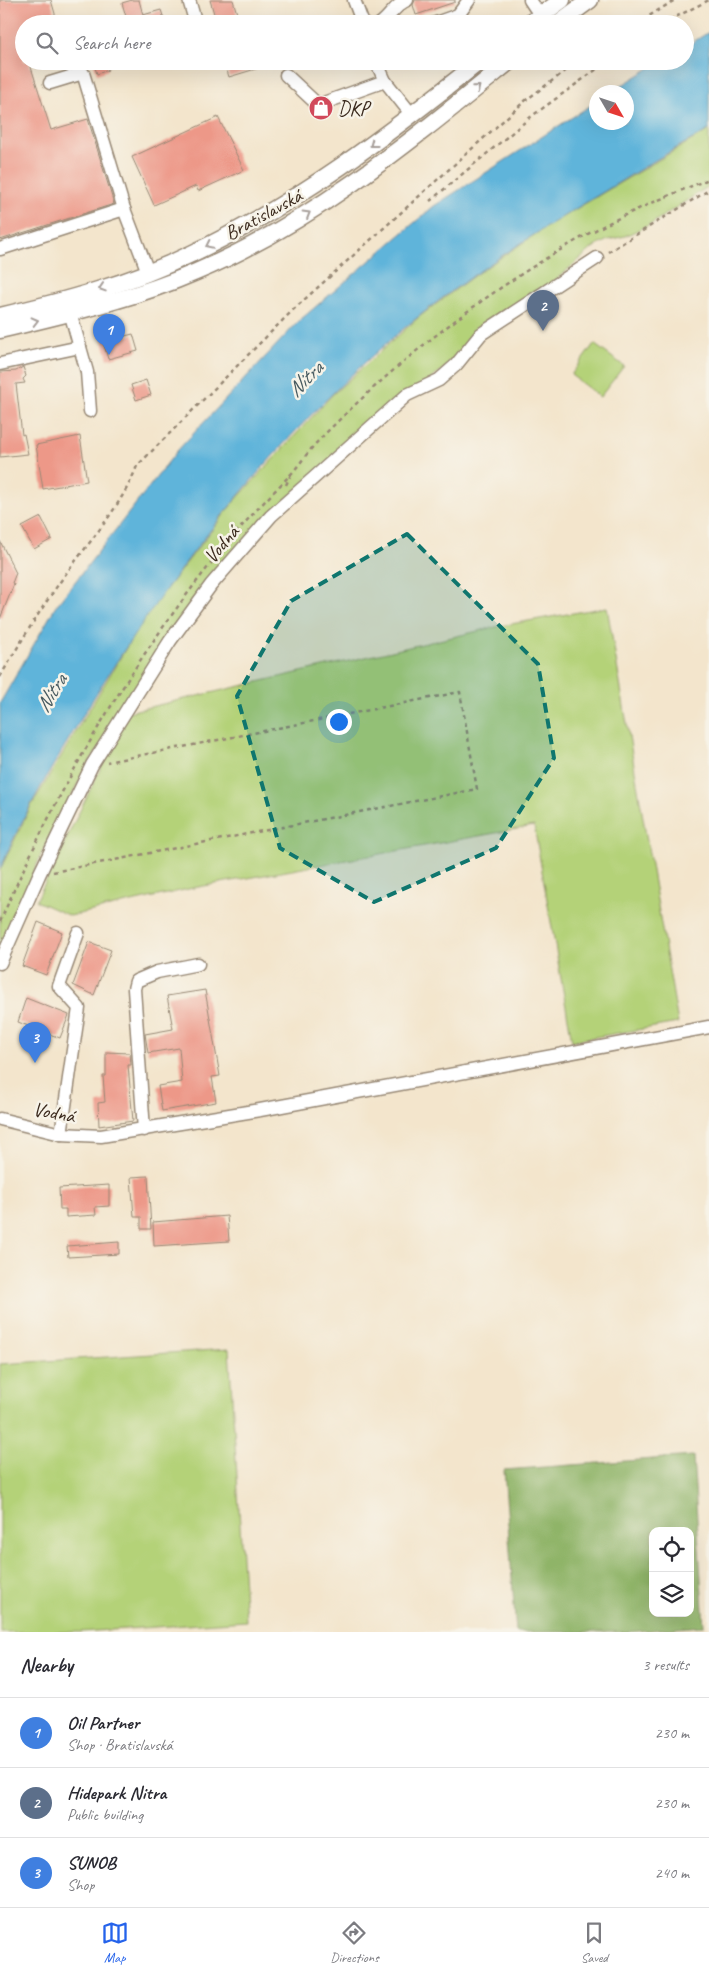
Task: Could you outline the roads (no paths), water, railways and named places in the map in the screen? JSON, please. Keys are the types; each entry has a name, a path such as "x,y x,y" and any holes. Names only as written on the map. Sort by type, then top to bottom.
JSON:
{"main road":[{"path":"546,15 562,0"},
{"path":"569,15 590,0"},
{"name":"Bratislavská","path":"0,316 88,292 148,272 189,255 268,214 360,154 469,70"},
{"name":"Bratislavská","path":"0,330 167,284 225,260 277,232 337,195 406,145 499,70"},
{"path":"406,145 412,115 443,115"},
{"path":"268,214 277,232"}],"street":[{"path":"189,0 193,15"},
{"path":"354,0 360,15"},
{"path":"389,15 401,2 407,0"},
{"path":"458,15 469,0"},
{"path":"530,0 536,15"},
{"path":"380,70 385,80 412,115"},
{"path":"50,83 83,73 124,209 148,272"},
{"path":"286,75 318,105 385,80"},
{"path":"0,249 124,209"},
{"name":"Vodná","path":"0,963 39,875 92,765 170,641 217,579 271,516 407,395 432,384 448,373 481,334 597,258"},
{"path":"70,312 87,372 90,411"},
{"path":"0,364 80,347"},
{"path":"61,1134 79,1008 59,986 78,933"},
{"path":"144,1130 134,989 136,981 157,972 198,964"},
{"name":"Vodná","path":"0,1119 61,1134 101,1136 144,1130 709,1027"}],"water":[{"name":"Nitra","path":"709,32 709,130 656,160 513,248 425,311 370,358 330,396 253,478 183,566 120,657 42,786 19,827 0,870 0,703 56,606 177,451 300,320 434,206 589,106 589,130 634,130 634,85 622,85 646,70 694,70 694,41"}],"place":[{"name":"DKP","path":"321,108"},
{"name":"Hidepark Nitra","path":"543,331"},
{"name":"Oil Partner","path":"109,355"},
{"name":"SUNOB","path":"35,1063"}]}
